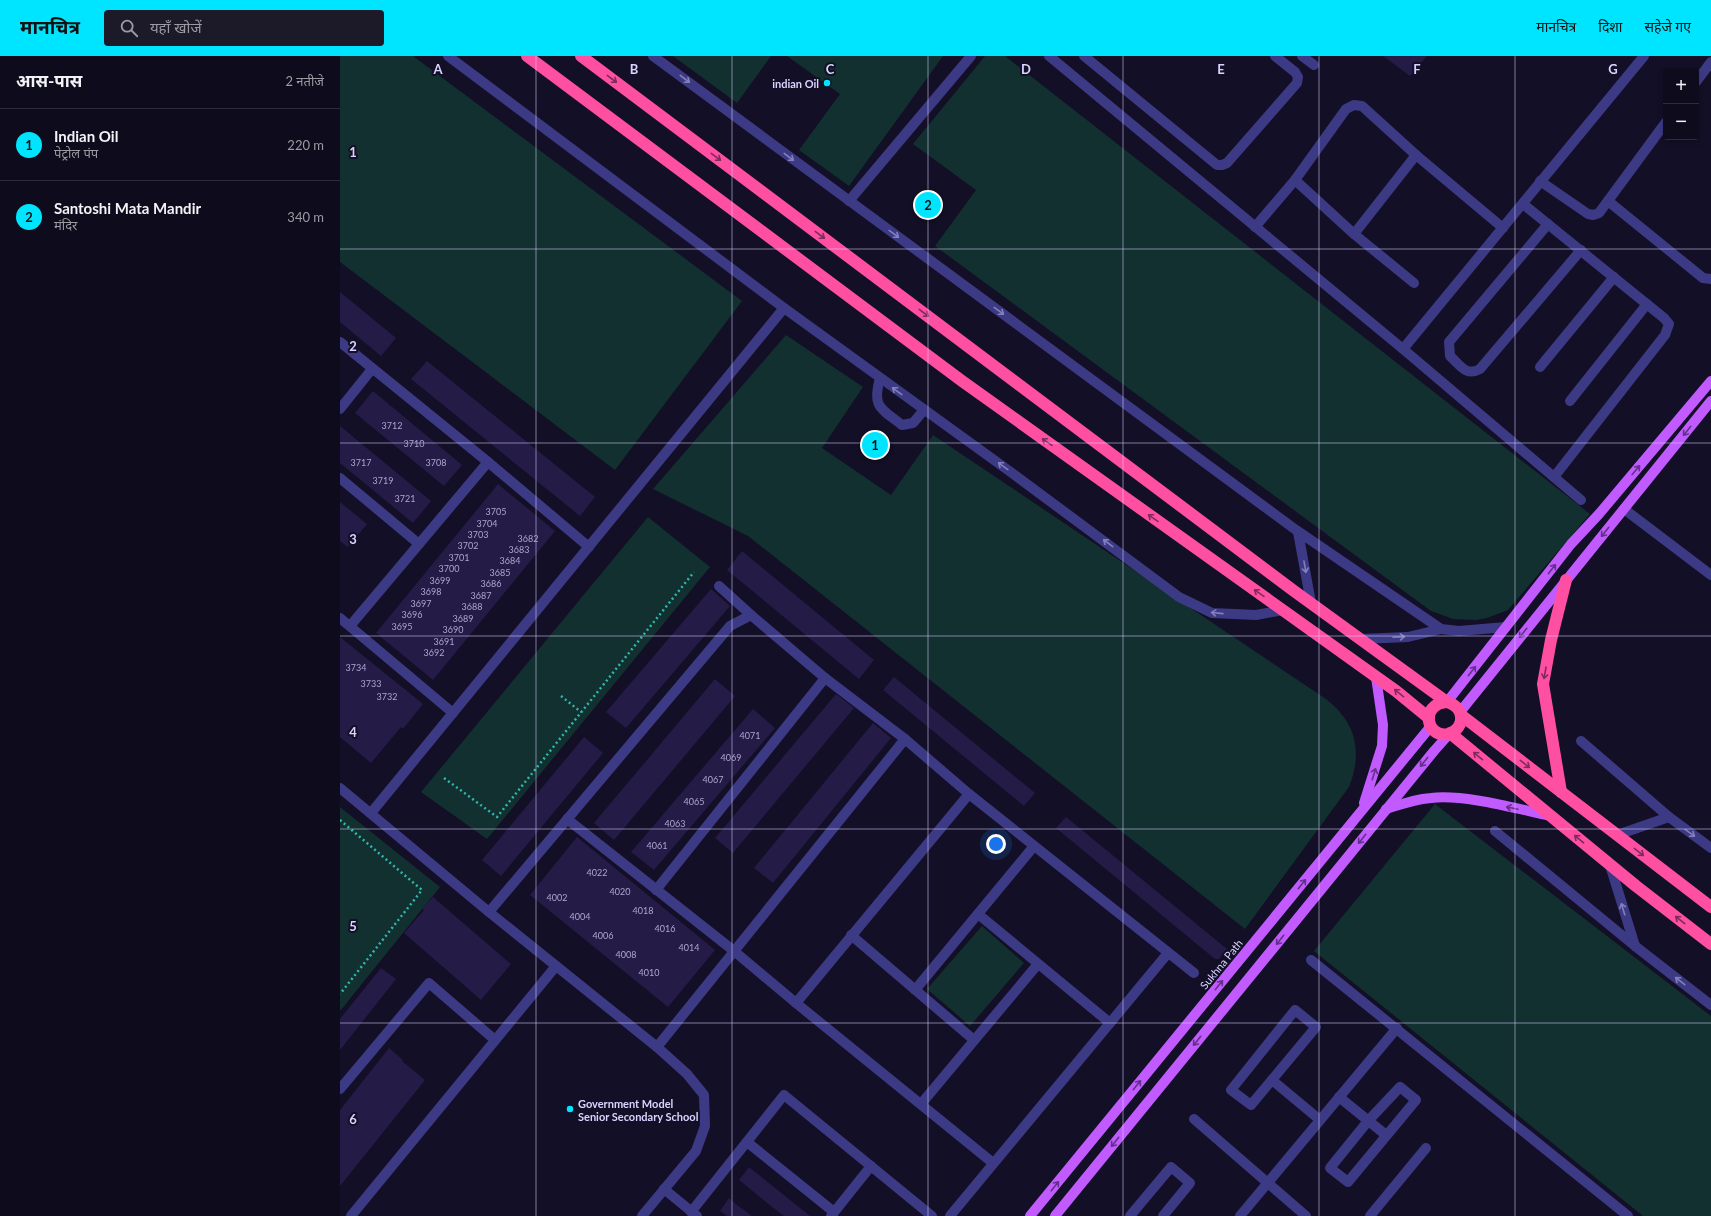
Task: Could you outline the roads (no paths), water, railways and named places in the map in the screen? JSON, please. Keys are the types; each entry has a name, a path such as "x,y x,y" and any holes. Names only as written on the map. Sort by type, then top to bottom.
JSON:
{"highway":[{"path":"527,56 962,381 1396,691 1430,722 1436,732 1443,734 1450,733 1457,729 1460,722 1460,713"},
{"path":"581,56 1360,639 1447,702 1455,706 1460,713 1711,907"},
{"path":"1561,792 1543,684 1551,640 1566,580"},
{"path":"1430,722 1430,712 1434,706 1447,702"},
{"path":"1450,733 1610,865 1711,944"}],"main road":[{"path":"1447,702 1571,544 1599,514 1711,381"},
{"path":"1460,713 1711,401"},
{"path":"1362,811 1382,746 1383,726 1376,677"},
{"name":"Sukhna Path","path":"1030,1216 1362,811 1430,722"},
{"path":"1055,1216 1434,750 1450,733"},
{"path":"1386,809 1416,800 1433,797 1481,802 1551,816"}],"street":[{"path":"448,56 784,308 1179,597 1212,613 1256,615 1283,610"},
{"path":"654,56 1298,532 1441,629"},
{"path":"1049,56 1403,349 1581,500"},
{"path":"1084,56 1217,164 1222,165 1227,163 1297,83 1298,77 1295,72 1275,56"},
{"path":"1302,56 1314,65"},
{"path":"1403,349 1644,56"},
{"path":"849,201 966,58"},
{"path":"1699,78 1711,62"},
{"path":"1255,226 1295,180 1346,109 1354,105 1362,106 1416,156 1503,228"},
{"path":"1540,182 1588,214 1594,216 1599,213 1663,126"},
{"path":"1354,234 1416,156"},
{"path":"1295,180 1354,234 1414,283"},
{"path":"1608,201 1703,278 1711,279"},
{"path":"1523,204 1647,304 1669,324 1668,331 1554,476"},
{"path":"1548,224 1448,342 1450,356 1468,372 1474,373 1480,369 1581,250"},
{"path":"1540,367 1614,277"},
{"path":"1570,401 1647,304"},
{"path":"371,813 784,308"},
{"path":"340,342 488,462 589,547"},
{"path":"340,409 372,369"},
{"path":"880,378 876,394 878,402 882,409 902,425 913,423 924,410"},
{"path":"350,626 488,462"},
{"path":"340,478 419,544"},
{"path":"1624,509 1711,575"},
{"path":"1298,532 1311,602"},
{"path":"719,586 825,678 905,739 1034,846 1194,973"},
{"path":"489,912 730,626 751,615"},
{"path":"340,618 453,713"},
{"path":"1360,639 1408,637 1441,629 1459,631 1506,627"},
{"path":"656,890 825,678"},
{"path":"657,1047 905,739"},
{"path":"1581,741 1669,817 1711,848"},
{"path":"340,788 489,912 657,1047 687,1074 704,1095 705,1126 696,1151 642,1216"},
{"path":"796,1003 970,794"},
{"path":"1617,835 1669,817"},
{"path":"567,819 734,951 993,1163"},
{"path":"1495,831 1635,946 1711,1005"},
{"path":"915,990 1034,846"},
{"path":"1610,865 1635,946"},
{"path":"978,914 1110,1023"},
{"path":"852,935 974,1040"},
{"path":"950,1216 1168,953"},
{"path":"1311,960 1628,1216"},
{"path":"921,1104 1038,964"},
{"path":"351,1216 556,966"},
{"path":"340,1090 429,983 495,1040"},
{"path":"1295,1010 1316,1027 1272,1080 1251,1105 1231,1090 1295,1010"},
{"path":"1240,1216 1397,1028"},
{"path":"1272,1080 1320,1120"},
{"path":"1400,1087 1416,1100 1348,1182 1330,1168 1368,1121 1400,1087"},
{"path":"664,1189 694,1214 746,1142 784,1095 932,1216"},
{"path":"1339,1097 1386,1135"},
{"path":"1194,1119 1306,1216"},
{"path":"746,1142 833,1214 871,1166"},
{"path":"1370,1216 1426,1148"},
{"path":"1130,1216 1171,1167 1190,1182 1167,1215"}],"place":[{"name":"indian Oil","path":"827,83"},
{"name":"Santoshi Mata Mandir","path":"928,205"},
{"name":"Indian Oil","path":"875,445"},
{"name":"Government Model Senior Secondary School","path":"570,1109"}]}
